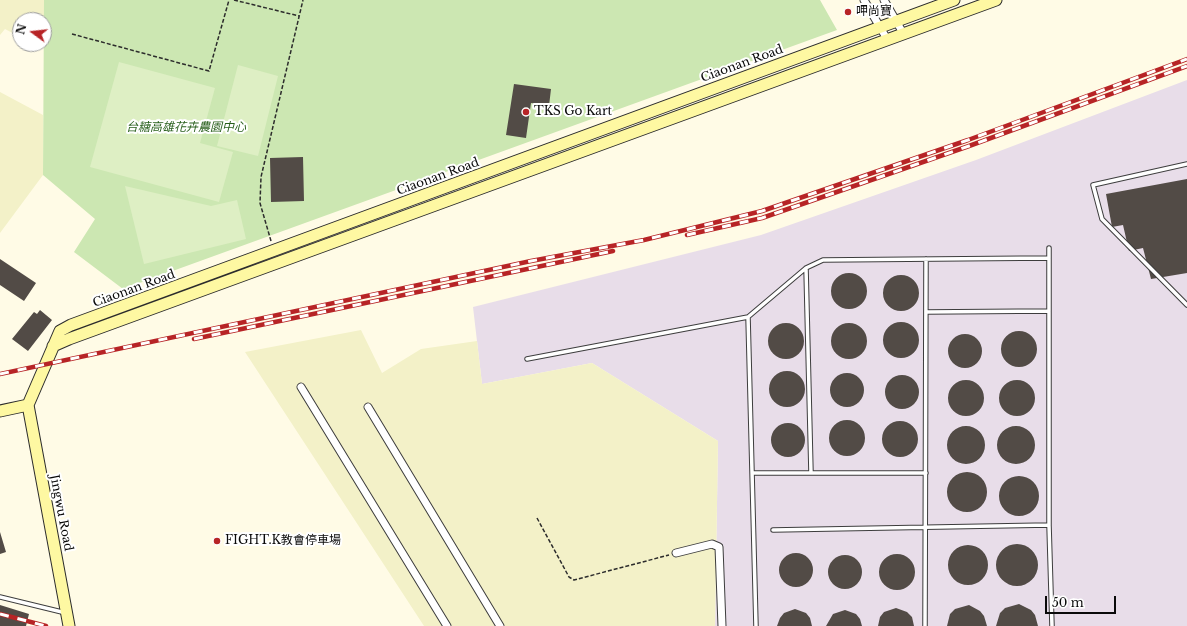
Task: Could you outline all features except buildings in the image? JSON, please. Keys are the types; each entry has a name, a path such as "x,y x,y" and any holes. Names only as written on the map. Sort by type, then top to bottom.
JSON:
{"street":[{"path":"864,0 887,40"},
{"path":"884,0 903,34"},
{"name":"Ciaonan Road","path":"28,405 60,331 71,326 954,0"},
{"name":"Ciaonan Road","path":"53,346 76,336 996,0"},
{"path":"301,387 447,626"},
{"path":"0,411 28,405"},
{"name":"Jingwu Road","path":"28,405 69,626"},
{"path":"368,407 500,626"},
{"path":"676,553 712,544 719,548 722,626"}],"lane":[{"path":"1187,164 1093,185 1102,219 1187,305"},
{"path":"1049,248 1049,526 1052,626"},
{"path":"527,360 748,317 806,268 822,260 1049,258"},
{"path":"925,626 926,259"},
{"path":"806,268 811,473"},
{"path":"926,312 1049,311"},
{"path":"748,317 756,626"},
{"path":"752,473 926,473"},
{"path":"773,530 1049,526"},
{"path":"0,597 67,614"}],"path":[{"path":"72,34 209,70 229,0"},
{"path":"234,0 299,16"},
{"path":"274,251 260,203 259,191 303,0"},
{"path":"536,518 569,577 574,580 676,553"}],"shaded area":[{"path":"0,0 44,0 44,12 12,12 12,33 5,29 0,35"},
{"path":"1187,80 1187,626 715,626 718,441 592,363 482,384 473,307 761,235 976,160"},
{"path":"0,92 43,115 43,175 0,233"},
{"path":"361,330 382,373 421,349 477,341 482,384 592,363 718,441 715,626 424,626 245,352"}],"green space":[{"name":"台糖高雄花卉農園中心","path":"44,0 820,0 837,30 123,289 74,252 95,219 43,175 44,52 52,52 52,12 44,12"},
{"path":"119,62 215,88 200,143 233,152 219,202 90,167"},
{"path":"238,65 278,76 258,156 217,146"},
{"path":"125,186 211,206 237,200 246,239 144,264"}],"railway":[{"path":"0,374 531,261 644,240 762,211 968,140 1187,59"},
{"path":"687,235 762,218 969,146 1187,66"},
{"path":"194,339 613,251"},
{"path":"0,614 46,626"}],"place":[{"name":"呷尚寶","path":"848,12"},
{"name":"TKS Go Kart","path":"526,112"},
{"name":"FIGHT.K教會停車場","path":"217,541"}]}
